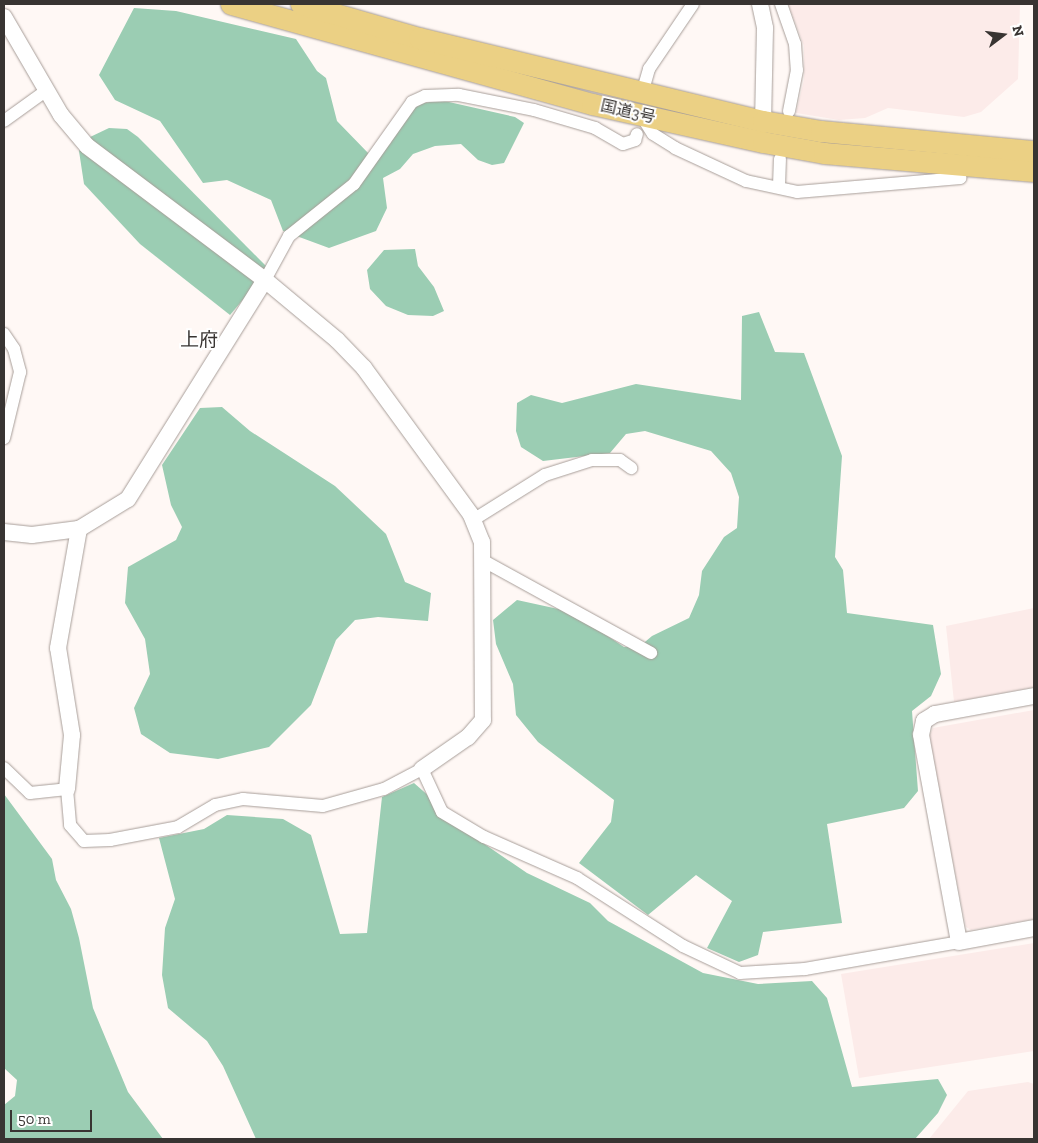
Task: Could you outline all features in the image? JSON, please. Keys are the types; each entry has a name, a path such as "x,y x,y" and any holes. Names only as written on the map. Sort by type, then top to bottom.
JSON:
{"highway":[{"name":"国道3号","path":"231,4 639,125 824,152 1034,172"},
{"name":"国道3号","path":"301,4 429,41 763,121 821,131 1034,151"}],"street":[{"path":"645,83 649,69 693,4"},
{"path":"760,4 765,28 763,121"},
{"path":"781,4 795,44 797,70 788,111"},
{"path":"4,17 47,90 87,146 304,310 364,368 473,520 482,542 483,720 468,737 422,769 384,790 323,806 243,799 215,804 178,827 110,840 84,841 75,834 67,789 72,736 58,648 79,529"},
{"path":"4,120 47,90"},
{"path":"4,532 32,535 79,529 128,499 265,280 289,236 354,184 412,102 425,96 459,95 534,110 595,128 623,144 635,140 639,125 675,148 746,181 779,186 797,192 960,178 961,165"},
{"path":"779,186 780,159"},
{"path":"4,334 14,349 20,372 4,438"},
{"path":"473,520 545,475 592,460 620,460 631,468"},
{"path":"482,560 651,652"},
{"path":"959,942 921,735 924,721 935,714 1034,696"},
{"path":"4,768 30,792 67,789"},
{"path":"422,769 442,812 492,841 577,878 683,946 740,973 805,969 1034,928"}],"shaded area":[{"path":"788,4 1020,4 1018,79 981,112 964,117 888,108 865,118 839,120 796,113 804,80 804,46"},
{"path":"1034,608 1034,687 954,702 946,626"},
{"path":"1034,710 1034,919 971,930 966,927 928,738 933,728"},
{"path":"1034,943 1034,1051 859,1078 841,974"},
{"path":"1028,1082 1034,1084 1034,1139 929,1139 968,1091"}],"green space":[{"path":"134,8 176,11 296,39 317,71 326,78 337,121 370,155 390,144 399,121 414,105 440,100 515,117 524,123 504,163 492,165 478,160 461,144 435,146 413,154 400,169 383,178 387,208 376,231 329,248 283,231 271,200 227,180 203,183 160,121 115,100 99,75"},
{"path":"109,128 127,129 138,137 269,269 230,315 140,244 84,184 79,151 88,138"},
{"path":"415,249 418,266 434,287 444,311 433,316 408,315 386,306 370,289 367,270 384,250"},
{"path":"759,312 775,352 804,353 842,456 835,557 843,570 847,613 933,625 941,674 931,696 912,711 918,791 904,808 827,824 842,923 763,932 758,955 739,962 707,948 732,901 696,875 648,915 579,863 611,822 614,800 538,742 516,715 513,684 496,644 493,620 517,600 572,612 624,647 639,647 652,636 689,618 699,595 702,571 724,537 737,528 739,497 731,473 711,451 645,431 626,434 610,453 543,461 521,447 516,431 517,403 531,395 562,403 636,384 741,400 742,316"},
{"path":"222,407 250,431 335,486 386,534 405,582 431,593 428,621 378,617 355,620 336,640 311,705 269,747 218,759 170,753 141,734 134,708 150,674 145,639 125,603 128,567 176,540 182,527 171,505 162,465 200,408"},
{"path":"414,783 480,841 527,873 590,903 608,921 703,973 758,984 812,981 827,998 852,1087 938,1079 947,1095 938,1113 915,1139 256,1139 223,1066 207,1041 168,1008 162,975 165,928 175,899 159,838 204,829 227,815 283,819 311,835 340,934 367,933 382,797"},
{"path":"4,794 52,859 56,880 71,909 79,938 93,1008 128,1092 163,1139 4,1139 4,1105 15,1096 17,1080 4,1068"}],"district":[{"name":"上府","path":"199,340"}]}
